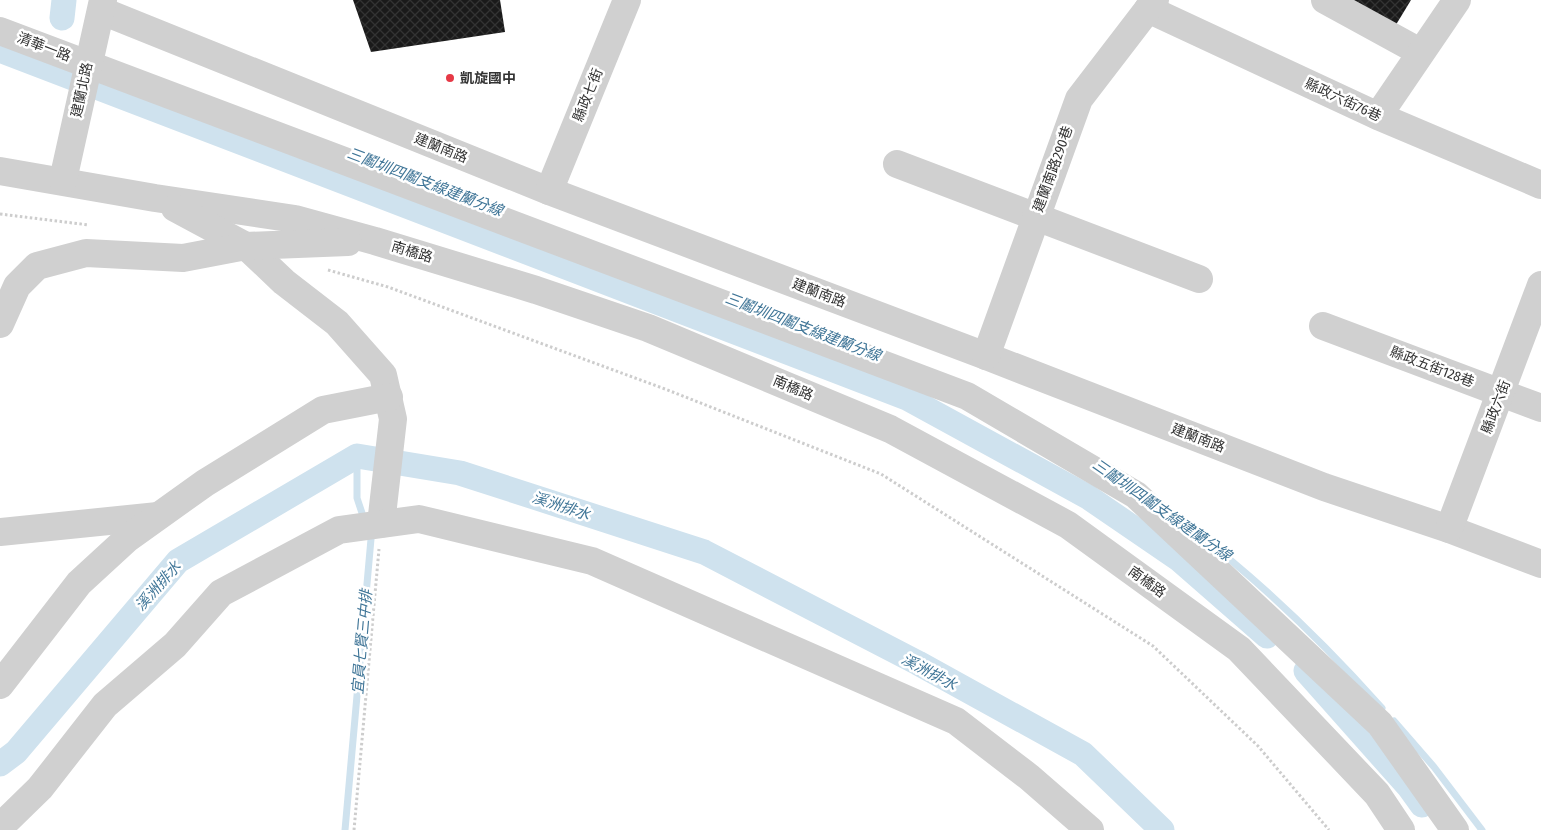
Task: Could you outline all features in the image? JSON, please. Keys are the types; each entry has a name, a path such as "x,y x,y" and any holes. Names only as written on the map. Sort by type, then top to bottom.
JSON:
{"street":[{"name":"縣政七街","path":"549,191 627,0"},
{"path":"1325,0 1420,52"},
{"path":"1378,116 1457,0"},
{"name":"建蘭南路","path":"102,5 549,191 986,356 1324,487 1449,529 1541,564"},
{"name":"建蘭北路","path":"62,180 102,5"},
{"name":"縣政六街76巷","path":"1151,5 1378,116 1541,185"},
{"name":"建蘭南路290巷","path":"986,356 1079,99 1151,5"},
{"name":"清華一路","path":"0,31 85,75 967,396 1136,495 1380,724 1454,830"},
{"path":"897,164 1199,279"},
{"name":"南橋路","path":"0,171 62,180 155,198 295,219 375,241 536,290 657,332 890,428 1068,525 1239,649 1377,794 1401,830"},
{"path":"155,198 246,246 284,282 337,323 383,375 391,408 382,515"},
{"path":"0,324 17,286 37,266 86,253 182,258 246,246 375,241"},
{"name":"縣政六街","path":"1449,529 1502,393 1541,285"},
{"name":"縣政五街128巷","path":"1323,326 1541,408"},
{"path":"0,686 79,583 128,538 205,483 323,410 391,408"},
{"path":"0,827 40,788 105,705 175,645 220,593 339,530 382,515 419,519 592,561 956,721 1029,777 1090,830"},
{"path":"0,532 159,516"}],"path":[{"path":"0,214 90,226"},
{"path":"322,268 388,287 665,389 881,474 1153,646 1258,746 1329,830"},
{"path":"354,830 382,515"}],"building":[{"path":"353,0 500,0 505,32 371,52"},
{"path":"1350,0 1411,0 1394,28"}],"waterway":[{"path":"62,18 64,0"},
{"path":"0,50 907,398 1088,497 1180,560 1267,636"},
{"name":"宜員七賢三中排","path":"357,456 357,498 365,522"},
{"name":"溪洲排水","path":"0,764 16,752 178,561 357,456 460,473 704,552 918,663 1083,754 1162,830"},
{"name":"三鬮圳四鬮支線建蘭分線","path":"1189,527 1240,568 1290,613 1337,659 1382,708"},
{"name":"宜員七賢三中排","path":"345,830 371,539 369,532"},
{"path":"1306,671 1409,787 1422,805"},
{"name":"三鬮圳四鬮支線建蘭分線","path":"1394,721 1434,767 1482,830"}],"place":[{"name":"凱旋國中","path":"450,78"}]}
